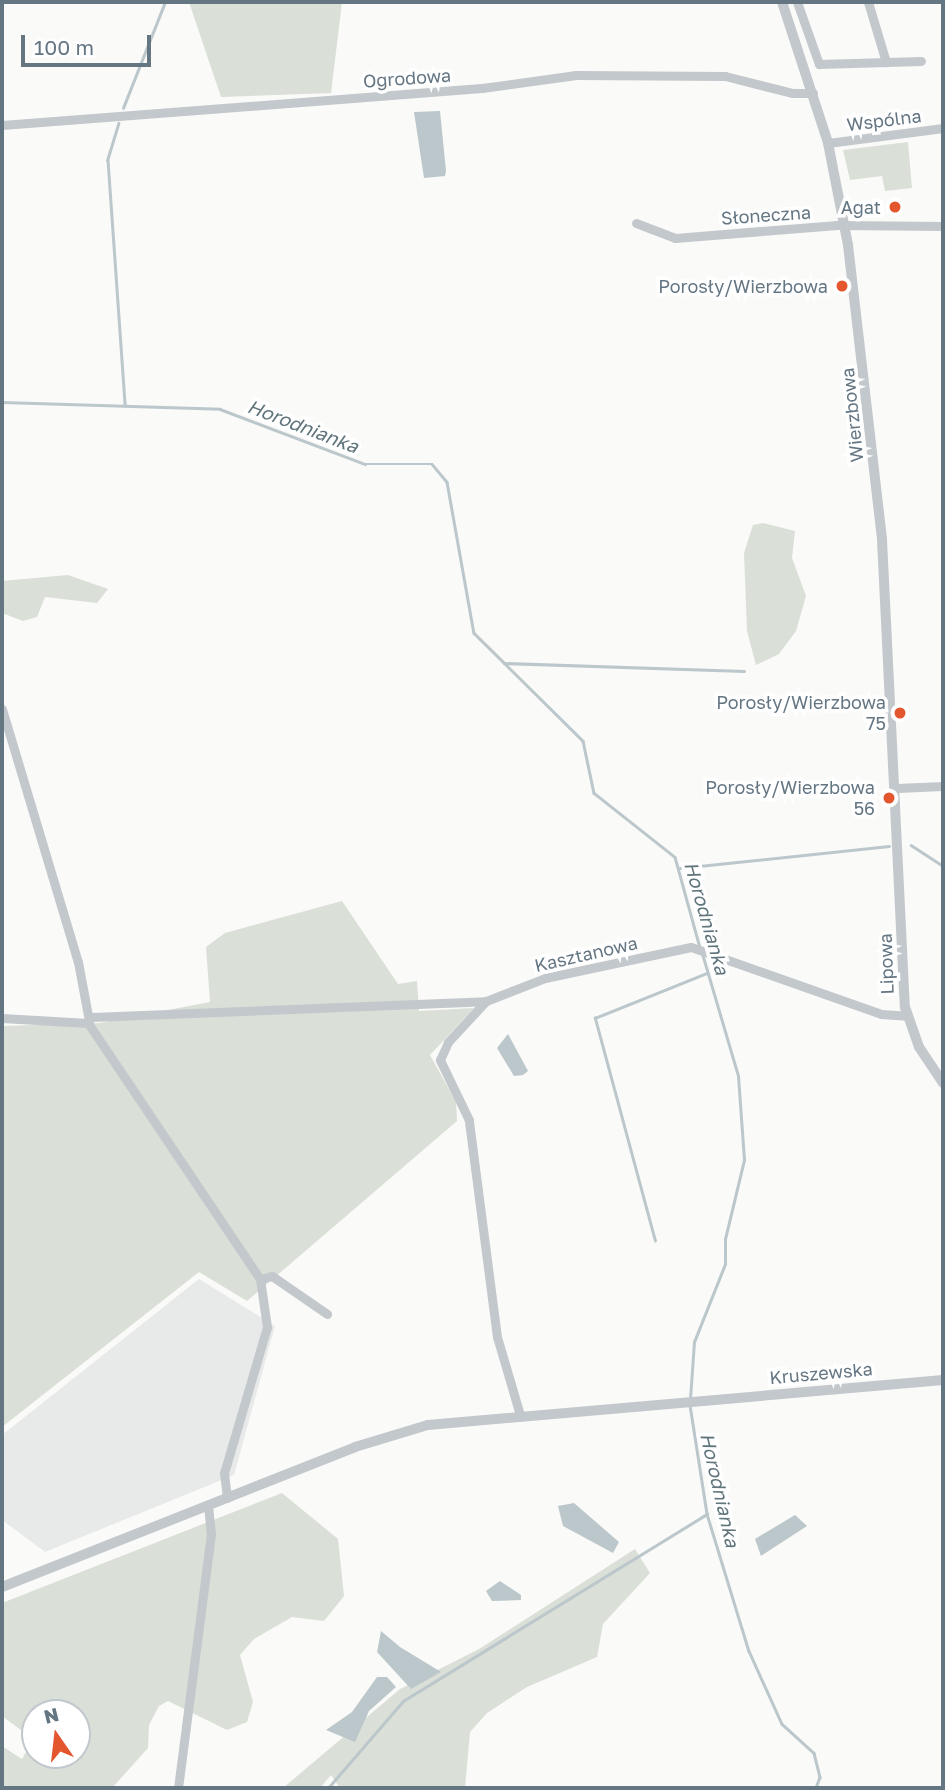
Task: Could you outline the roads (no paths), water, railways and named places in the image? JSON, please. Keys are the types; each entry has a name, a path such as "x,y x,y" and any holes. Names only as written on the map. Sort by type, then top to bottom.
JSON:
{"street":[{"name":"Wierzbowa","path":"782,2 828,143 845,227 873,433 900,834"},
{"path":"797,2 819,64"},
{"path":"868,2 886,62"},
{"path":"805,68 819,64 921,61"},
{"name":"Ogrodowa","path":"2,125 482,88 576,75 725,76 792,93 813,93"},
{"name":"Wspólna","path":"828,143 943,128"},
{"name":"Słoneczna","path":"636,223 675,237 845,227 943,226"},
{"path":"2,709 90,1020 260,1279 267,1327 224,1473 227,1497"},
{"path":"897,788 943,786"},
{"name":"Lipowa","path":"900,834 907,1016 943,1083"},
{"name":"Kasztanowa","path":"486,1001 545,978 695,947 881,1014 907,1016"},
{"path":"2,1018 90,1020 387,1009 486,1001"},
{"path":"486,1001 448,1042 440,1060 469,1120 498,1337 520,1415"},
{"path":"260,1279 272,1276 327,1314"},
{"name":"Kruszewska","path":"2,1587 383,1437 428,1425 943,1380"},
{"path":"178,1788 211,1534 208,1506"}],"waterway":[{"path":"123,108 165,2"},
{"path":"119,123 108,160 125,404"},
{"name":"Horodnianka","path":"2,402 220,409 365,464 432,464 447,482 474,633 583,741 594,793 675,857 700,948"},
{"path":"504,663 744,671"},
{"path":"911,845 943,866"},
{"path":"680,868 889,846"},
{"name":"Horodnianka","path":"690,1399 694,1342 725,1264 725,1239 744,1160 738,1076 702,954"},
{"path":"655,1241 595,1018 707,973"},
{"name":"Horodnianka","path":"690,1405 707,1514 749,1651 782,1724 814,1753 820,1777 816,1788"},
{"path":"328,1788 403,1701 707,1514"}],"place":[{"name":"Agat","path":"895,207"},
{"name":"Porosły/Wierzbowa","path":"842,286"},
{"name":"Porosły/Wierzbowa 75","path":"900,713"},
{"name":"Porosły/Wierzbowa 56","path":"889,798"}]}
